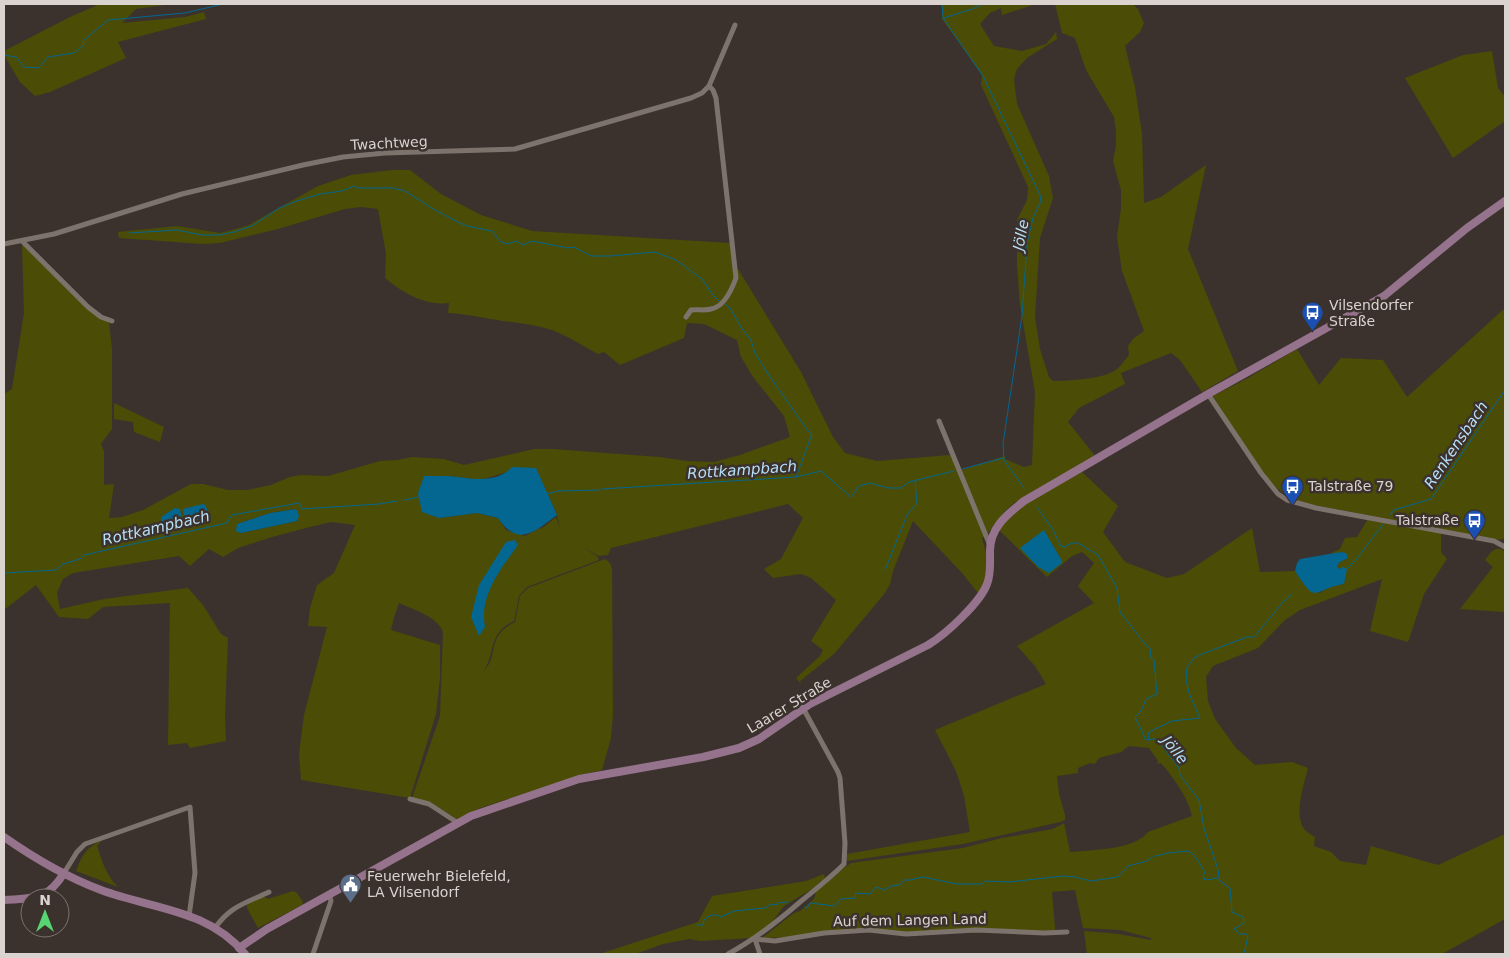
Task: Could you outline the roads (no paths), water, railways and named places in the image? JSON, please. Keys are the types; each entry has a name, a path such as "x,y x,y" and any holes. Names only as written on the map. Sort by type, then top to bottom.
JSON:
{"street":[{"path":"686,316 691,310 710,310 716,308 732,289 736,278 716,98 709,86 735,25"},
{"name":"Twachtweg","path":"4,244 54,234 182,194 302,165 385,153 515,149 691,98 702,93 709,86"},
{"path":"989,543 1003,519 1024,501 1208,394 1384,296 1467,228 1505,201"},
{"path":"22,241 88,307 101,317 112,321"},
{"path":"1208,394 1261,473 1278,494 1287,500 1316,508 1494,541 1505,546"},
{"path":"939,421 989,543"},
{"name":"Laarer Straße","path":"242,951 261,932 458,823 490,809 579,779 703,757 739,748 759,739 803,708 940,637 978,600 987,585 990,568 989,543"},
{"path":"728,954 755,939 844,864 845,843 840,778 803,708"},
{"path":"410,799 429,804 444,812 458,823"},
{"path":"4,900 42,896 55,887 81,847 93,840 190,807 194,873 189,916"},
{"path":"4,837 31,855 103,891 189,916 215,928 242,951"},
{"path":"215,928 224,916 234,908 269,892"},
{"path":"313,954 331,901 329,894"},
{"name":"Auf dem Langen Land","path":"755,939 775,941 824,933 869,930 906,934 976,930 1044,933 1067,932"},
{"path":"755,939 760,954"}],"water":[{"path":"512,467 536,468 557,515 533,531 519,535 512,533 498,518 477,513 439,518 422,512 418,493 424,476 482,479 506,473"},
{"path":"203,504 211,516 209,519 186,524 183,509"},
{"path":"175,508 180,509 183,526 166,530 162,525 161,517"},
{"path":"296,509 299,515 297,521 241,533 236,531 237,524 270,513"},
{"path":"1044,530 1062,561 1049,573 1038,567 1020,548"},
{"path":"515,540 518,545 488,593 484,615 485,627 479,636 471,617 479,585 506,542"},
{"path":"1341,552 1346,553 1348,558 1337,566 1339,569 1343,567 1347,569 1344,584 1316,593 1312,592 1295,571 1300,559"}],"waterway":[{"path":"4,55 16,57 24,67 38,68 48,57 74,53 84,45 83,41 108,20 185,13 223,4"},
{"name":"Jölle","path":"942,4 943,18 983,76 1040,195 1041,201 1033,218 1027,243 1022,316 1003,444 1004,460 1024,488"},
{"path":"944,18 983,4"},
{"path":"129,233 177,230 202,235 219,235 252,226 279,208 320,194 342,191 354,186 359,188 393,188 405,191 460,223 492,231 501,242 508,244 516,241 523,245 532,241 568,248 574,247 591,256 655,252 676,260 702,279 720,302"},
{"path":"725,304 730,308 751,340 755,353 770,377 812,434 796,477"},
{"name":"Renkensbach","path":"1390,515 1394,510 1431,499 1505,390"},
{"name":"Rottkampbach","path":"962,469 1003,458"},
{"name":"Rottkampbach","path":"602,489 796,477 821,471 851,497 859,486 870,483 888,488 901,488 909,482 954,471"},
{"path":"885,570 907,515 917,503 915,481"},
{"name":"Rottkampbach","path":"547,494 558,491 600,490"},
{"name":"Rottkampbach","path":"404,500 419,497"},
{"name":"Rottkampbach","path":"4,573 56,570 63,564 80,559 84,555 227,523 232,515 299,503 302,509 397,501"},
{"name":"Jölle","path":"1037,507 1053,530 1061,546 1064,547 1072,543 1078,543 1098,555 1117,588 1120,612 1150,648 1151,658 1154,660 1157,694 1146,699 1141,711 1135,717 1146,740 1155,739 1162,746 1179,768 1180,775 1199,800 1204,828 1218,869 1220,881 1230,888 1232,912 1243,917 1244,923 1234,929 1240,934 1248,936 1244,954"},
{"name":"Renkensbach","path":"1347,569 1384,523"},
{"name":"Renkensbach","path":"1149,740 1149,732 1172,721 1200,718 1189,693 1186,680 1187,667 1194,658 1247,637 1254,637 1292,594"},
{"path":"1156,856 1188,851 1200,863 1205,873 1203,875 1205,880 1219,878"},
{"path":"805,907 807,908 810,903 835,906 841,899 855,898 856,893 870,894 876,887 885,890 891,886 900,885 904,880 923,877 957,884 982,884 985,881 1009,882 1063,876 1091,881 1118,877 1128,866 1147,861 1153,856"},
{"path":"697,925 703,925 704,920 712,915 721,917 734,911 765,908 771,904 776,905 788,902"}],"place":[{"name":"Vilsendorfer Straße","path":"1313,332"},
{"name":"Talstraße 79","path":"1292,505"},
{"name":"Talstraße","path":"1475,539"},
{"name":"Feuerwehr Bielefeld, LA Vilsendorf","path":"351,903"}]}
